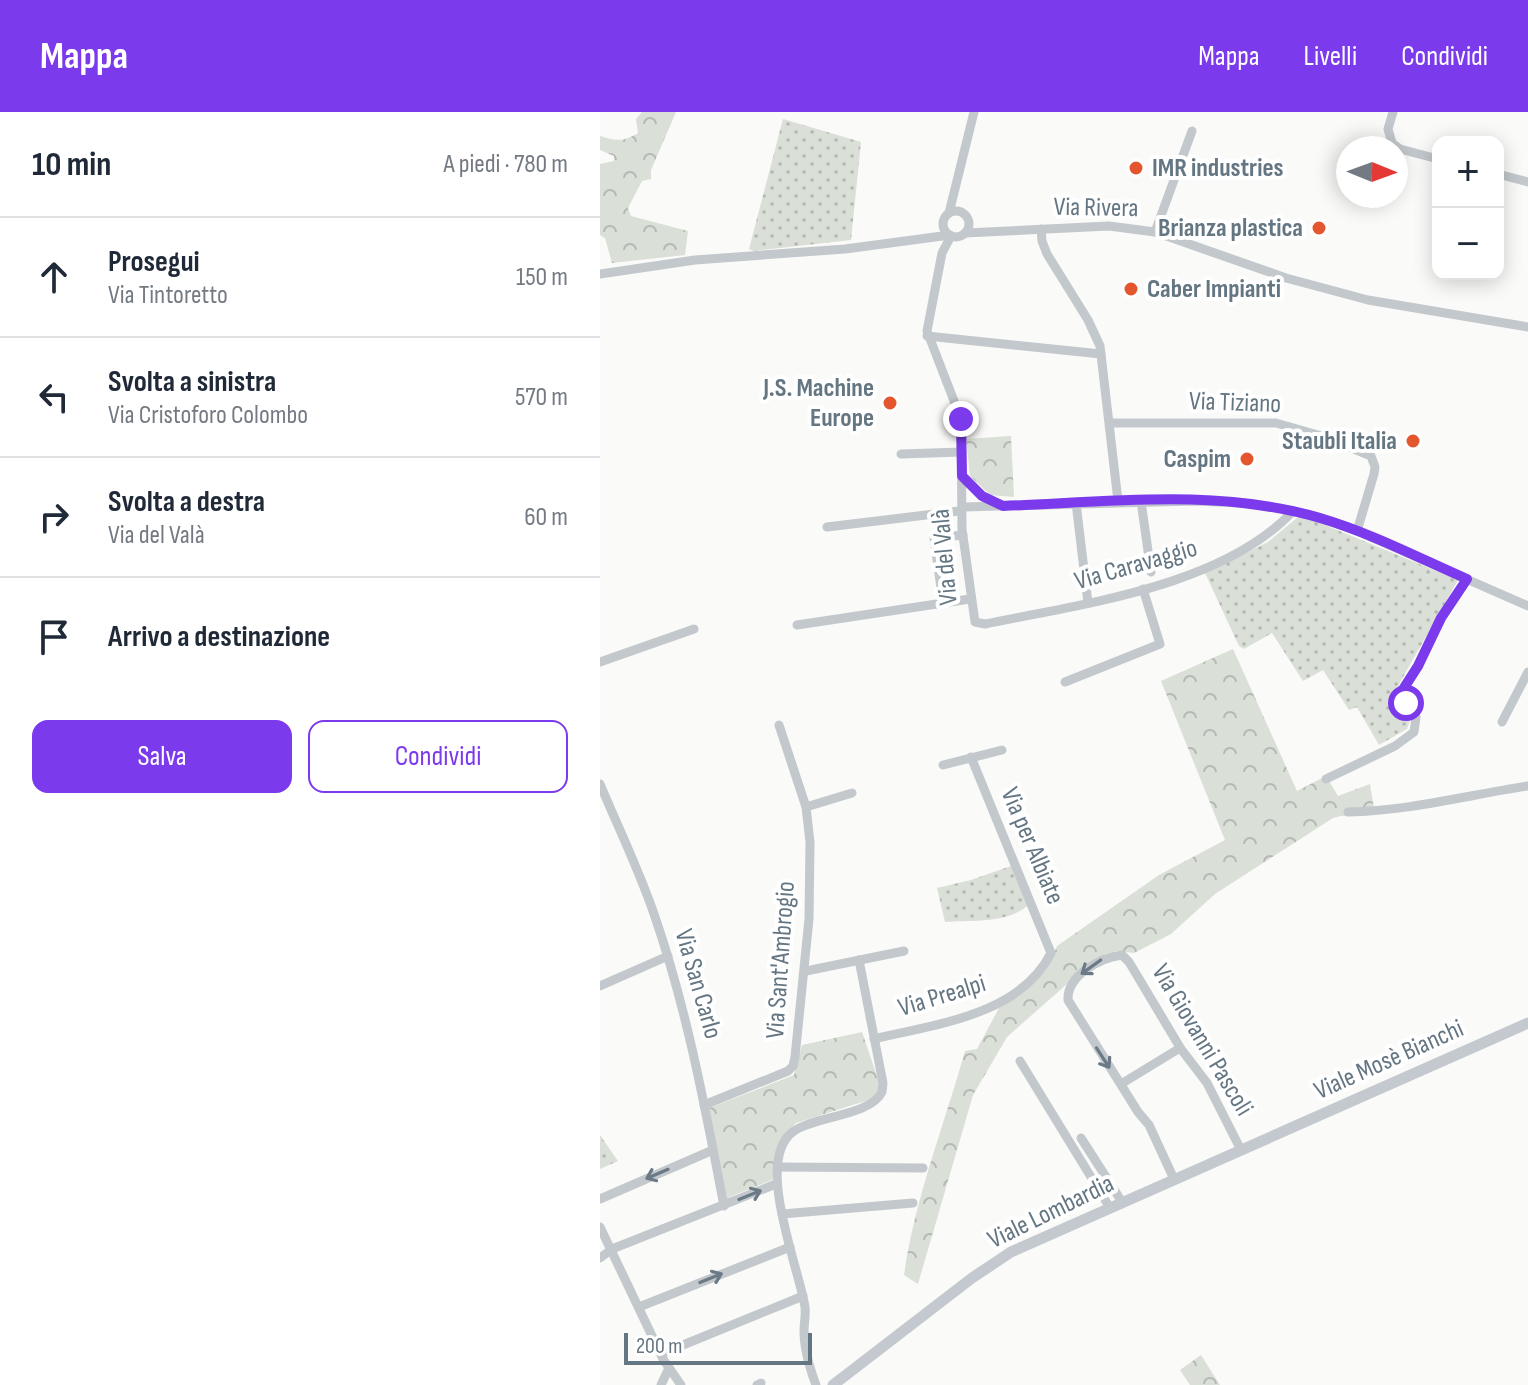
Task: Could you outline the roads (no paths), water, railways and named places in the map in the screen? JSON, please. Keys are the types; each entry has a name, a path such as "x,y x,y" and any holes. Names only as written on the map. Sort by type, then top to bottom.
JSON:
{"main road":[{"name":"Viale Mosè Bianchi","path":"1268,1138 1528,1023"},
{"name":"Viale Lombardia","path":"833,1385 999,1259 1268,1138"}],"street":[{"path":"930,238 949,213 974,112"},
{"path":"1393,112 1388,129 1392,143 1400,149 1432,157"},
{"path":"1155,232 1192,131"},
{"path":"1504,176 1528,182"},
{"path":"600,274 695,260 959,237 965,233 966,216 955,189"},
{"path":"949,213 956,210 987,232"},
{"path":"943,224 950,236"},
{"name":"Via Rivera","path":"965,233 1109,226 1155,232 1286,278 1368,300 1528,327"},
{"path":"1041,229 1047,254 1092,327 1101,354 1118,501"},
{"path":"950,236 942,253 927,336 1101,354"},
{"path":"930,238 940,244 942,253"},
{"name":"Via del Valà","path":"927,336 959,412 963,535 973,620 977,623"},
{"name":"Via Tiziano","path":"1110,423 1276,423 1325,437 1371,456 1374,474 1357,531"},
{"path":"901,454 962,452"},
{"path":"962,476 982,496 1003,506"},
{"path":"827,527 959,511 964,507 1118,501 1227,502 1293,511 1357,531 1528,606"},
{"path":"1141,501 1151,572"},
{"path":"1076,503 1088,603"},
{"name":"Via Caravaggio","path":"977,623 985,624 1088,603 1195,573 1263,537 1293,511"},
{"path":"943,602 934,538 963,535"},
{"path":"1326,779 1381,753 1414,732 1416,717 1403,699 1402,691 1441,618 1467,579"},
{"path":"1065,682 1160,644 1143,589"},
{"path":"797,625 970,599"},
{"path":"600,662 694,629"},
{"path":"1502,722 1528,672"},
{"path":"779,725 806,807 852,793"},
{"path":"943,765 1002,750"},
{"name":"Via per Albiate","path":"971,757 1051,953"},
{"name":"Via San Carlo","path":"600,784 653,911 668,956 695,1054 724,1206"},
{"path":"1348,812 1413,807 1464,795 1528,786"},
{"name":"Via Sant'Ambrogio","path":"704,1105 788,1071 793,1066 806,971 810,875 806,807"},
{"path":"806,971 904,951"},
{"name":"Via Prealpi","path":"874,1039 985,1010 1024,984 1041,969 1051,953"},
{"name":"Via Giovanni Pascoli","path":"1121,1084 1075,1015 1068,1000 1068,990 1075,979 1105,957 1122,955 1180,1048 1207,1083 1241,1150"},
{"path":"600,986 668,956"},
{"path":"816,1385 804,1331 806,1316 803,1296 776,1184 782,1146 791,1132 871,1104 882,1092 859,960"},
{"path":"1174,1179 1149,1125 1121,1084 1180,1048"},
{"path":"1020,1061 1110,1208"},
{"path":"1081,1138 1122,1202"},
{"path":"600,1199 713,1150"},
{"path":"778,1167 923,1168"},
{"path":"600,1258 612,1249 776,1184"},
{"path":"782,1214 913,1203"},
{"path":"600,1227 661,1354 681,1385"},
{"path":"639,1307 790,1247"},
{"path":"661,1354 803,1296"},
{"path":"661,1385 669,1368"}],"place":[{"name":"IMR industries","path":"1136,168"},
{"name":"Brianza plastica","path":"1319,228"},
{"name":"Caber Impianti","path":"1131,289"},
{"name":"J.S. Machine Europe","path":"890,403"},
{"name":"Staubli Italia","path":"1413,441"},
{"name":"Caspim","path":"1247,459"}]}
